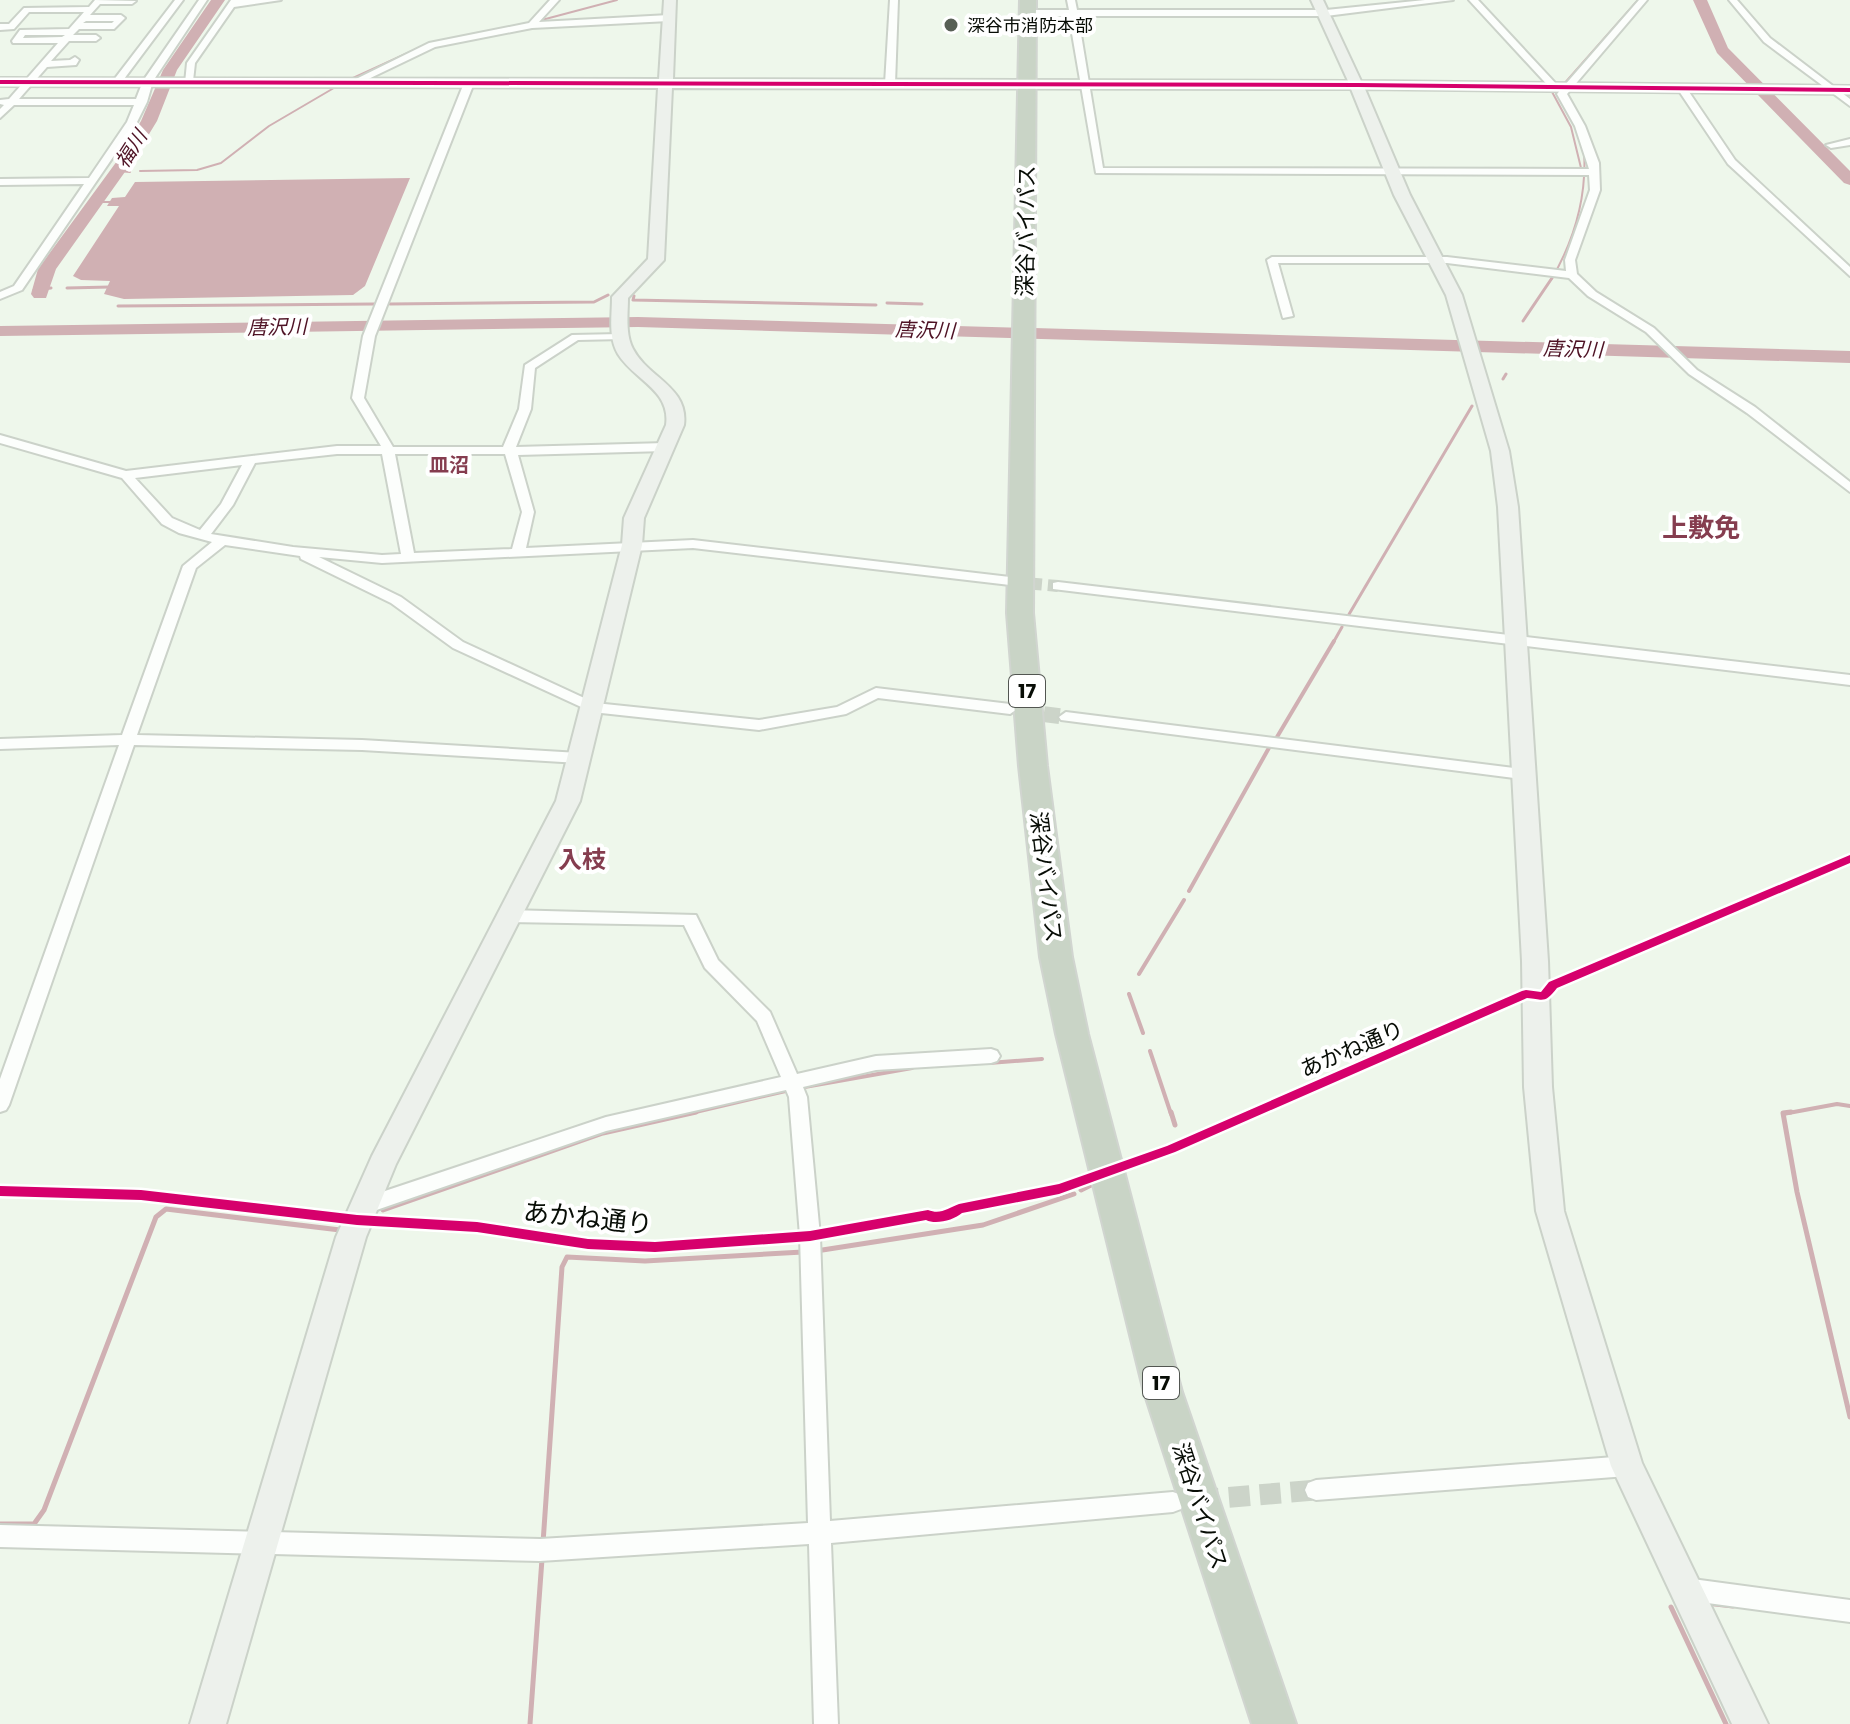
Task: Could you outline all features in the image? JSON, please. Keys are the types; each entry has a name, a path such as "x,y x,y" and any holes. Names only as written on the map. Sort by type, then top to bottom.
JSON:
{"highway":[{"name":"深谷バイパス","path":"1028,6 1020,613 1033,766 1056,957 1072,1034 1163,1392 1274,1724"}],"street":[{"path":"118,81 128,63 158,32 179,0"},
{"path":"0,296 18,288 132,122 159,62 203,0"},
{"path":"184,81 191,63 233,2 277,0"},
{"path":"532,25 555,0"},
{"path":"208,1724 362,1207 568,801 632,545 634,518 676,421 675,405 626,353 619,327 624,292 656,260 670,0"},
{"path":"890,84 894,0"},
{"path":"1071,0 1099,171 1594,172"},
{"path":"1392,0 1401,7"},
{"path":"1028,6 1073,13 1321,6 1401,7 1449,0"},
{"path":"1473,0 1560,89 1591,149 1595,190 1570,260 1572,275 1586,290 1643,325 1684,364 1850,488"},
{"path":"1560,89 1643,0"},
{"path":"1733,0 1767,40 1842,90 1850,103"},
{"path":"60,1 94,3"},
{"path":"0,27 11,27 27,10 132,1"},
{"path":"0,115 94,3"},
{"path":"1321,6 1358,85 1392,172 1454,295 1503,470 1535,961 1538,1087 1550,1211 1627,1466 1750,1724"},
{"path":"67,37 114,26 121,18 84,18"},
{"path":"357,81 432,45 532,25 669,18"},
{"path":"158,32 182,30"},
{"path":"67,37 96,38"},
{"path":"67,37 88,46"},
{"path":"42,64 75,60"},
{"path":"128,63 159,62"},
{"path":"14,95 118,81 1358,85 1684,91 1842,90"},
{"path":"0,82 14,95 142,102"},
{"path":"408,558 388,449 358,398 369,336 469,83"},
{"path":"1684,91 1731,162 1850,273"},
{"path":"14,95 61,93"},
{"path":"1831,145 1850,142"},
{"path":"0,182 90,181"},
{"path":"1287,316 1272,260 1437,260 1572,275"},
{"path":"518,553 528,512 508,450 525,409 529,367 576,337 619,327"},
{"path":"0,439 126,475 337,450 666,447"},
{"path":"203,535 227,505 251,460"},
{"path":"126,475 167,521 222,541 293,551 408,558 693,544 1010,581"},
{"path":"0,1105 126,737 190,566 222,541"},
{"path":"293,551 396,600 458,645 592,707 759,725 841,711 876,693 1010,709"},
{"path":"1058,586 1850,680"},
{"path":"1066,717 1522,774"},
{"path":"0,744 126,737 446,748 579,758"},
{"path":"508,916 690,919 711,964 764,1017 793,1082 801,1127 810,1236 826,1724"},
{"path":"362,1207 606,1124 876,1063 991,1056"},
{"path":"1316,1490 1627,1466"},
{"path":"0,1536 540,1550 818,1533 1173,1502"},
{"path":"1683,1589 1850,1611"}],"shaded area":[{"path":"410,178 365,286 353,295 124,299 104,294 110,281 81,280 73,276 119,206 107,206 112,198 125,197 135,182"}],"waterway":[{"name":"福川","path":"40,294 47,269 124,162 149,121 170,70 218,0"},
{"path":"538,21 617,0"},
{"path":"1563,85 1638,0"},
{"path":"1700,0 1722,50 1850,180"},
{"path":"435,42 516,26"},
{"path":"353,78 423,46"},
{"path":"140,171 197,170 221,163 269,126 339,85"},
{"path":"1551,90 1571,127 1582,172"},
{"path":"1552,278 1577,218 1583,184 1584,150"},
{"path":"118,171 130,172"},
{"path":"97,202 115,202"},
{"path":"1523,321 1552,278"},
{"path":"67,288 110,287"},
{"name":"福川","path":"34,290 51,288"},
{"path":"390,304 594,302 608,295"},
{"path":"634,296 633,300 876,305"},
{"path":"887,303 922,304"},
{"path":"118,306 374,304"},
{"name":"唐沢川","path":"0,331 638,322 1850,357"},
{"path":"1503,379 1506,374"},
{"path":"1348,616 1472,406"},
{"path":"1333,643 1342,627"},
{"path":"1277,737 1334,641"},
{"path":"1189,891 1270,746"},
{"path":"1139,974 1184,900"},
{"path":"1129,994 1143,1033"},
{"path":"1150,1051 1171,1114"},
{"path":"989,1063 1042,1059"},
{"path":"799,1088 912,1068"},
{"path":"687,1114 790,1090"},
{"path":"1783,1114 1837,1104 1850,1106"},
{"path":"383,1210 603,1133 696,1112"},
{"path":"1171,1112 1175,1125"},
{"path":"1783,1114 1791,1112"},
{"path":"1783,1114 1797,1192 1850,1417"},
{"path":"1081,1190 1091,1185"},
{"path":"816,1251 983,1225 1074,1194"},
{"path":"0,1524 34,1524 44,1510 156,1217 166,1209 340,1230"},
{"path":"543,1543 562,1267 567,1257 645,1261 803,1252"},
{"path":"530,1724 542,1559"},
{"path":"1706,1603 1733,1606"},
{"path":"1671,1607 1726,1724"}],"tunnel":[{"path":"1012,582 1058,586"},
{"path":"1020,711 1066,717"},
{"path":"1198,1500 1316,1490"}],"cycle path":[{"path":"0,82 1358,85 1850,90"},
{"name":"あかね通り","path":"0,1191 141,1195 357,1220 477,1227 588,1244 655,1247 810,1236 928,1215 932,1218 955,1213 959,1209 1059,1189 1171,1149 1526,994 1544,996 1553,985 1850,859"}],"place":[{"name":"深谷市消防本部","path":"951,25"}],"district":[{"name":"皿沼","path":"449,465"},
{"name":"上敷免","path":"1701,528"},
{"name":"入枝","path":"582,859"}]}
